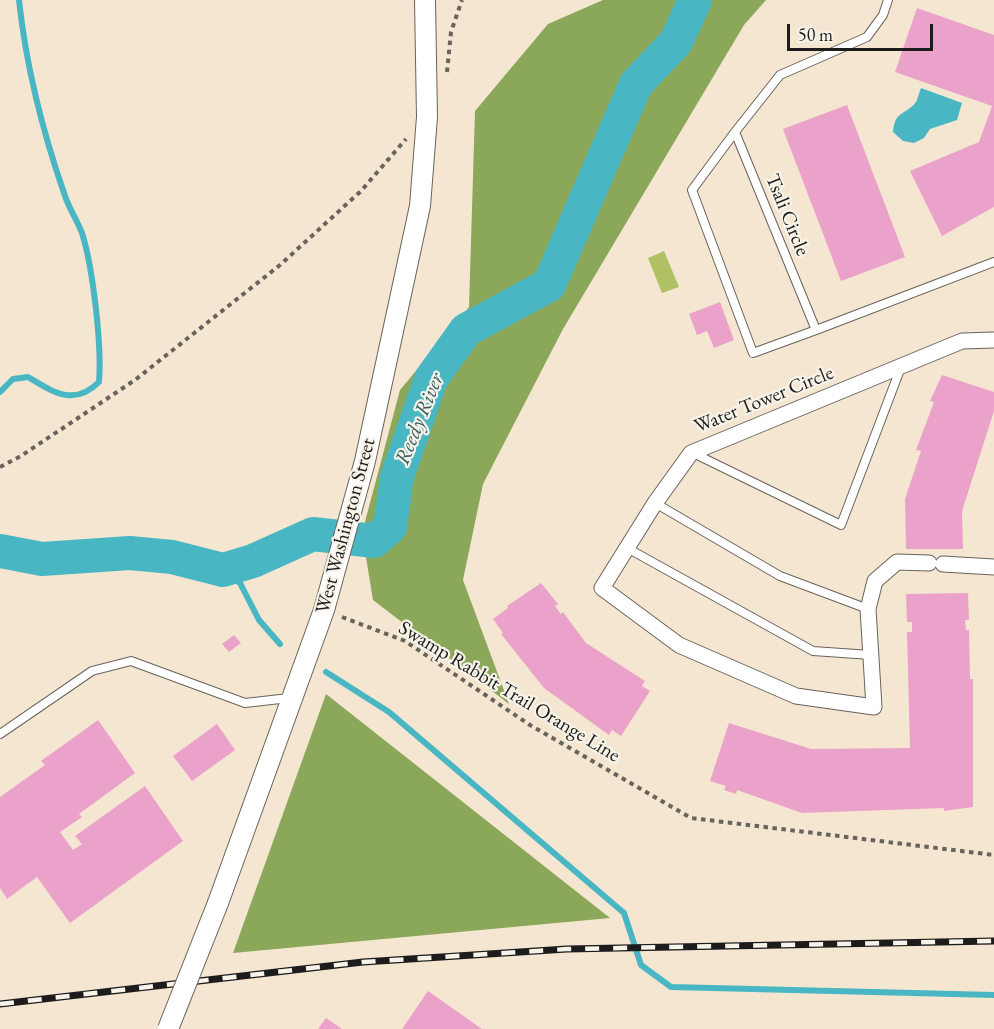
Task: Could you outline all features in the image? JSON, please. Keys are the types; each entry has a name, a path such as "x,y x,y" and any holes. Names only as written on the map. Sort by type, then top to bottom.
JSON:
{"street":[{"name":"West Washington Street","path":"168,1029 218,903 294,697 324,610 365,461 420,206 427,117 425,0"},
{"name":"Water Tower Circle","path":"994,340 962,341 691,453 654,503 602,588 679,645 796,696 874,708 868,609 875,581 897,562 994,567"}],"lane":[{"path":"888,0 883,15 867,38 780,75 692,190 753,353 994,262"},
{"name":"Tsali Circle","path":"735,132 816,330"},
{"path":"691,453 841,525 902,366"},
{"path":"654,503 780,576 868,609"},
{"path":"627,548 813,651 871,655"},
{"path":"0,734 92,671 132,661 245,703 294,697"}],"path":[{"path":"447,74 451,32 462,0"},
{"path":"0,467 21,456 135,380 280,265 361,191 412,132"},
{"name":"Swamp Rabbit Trail Orange Line","path":"324,610 405,641 530,725 691,818 994,855"}],"green space":[{"path":"603,0 766,0 744,25 563,329 483,484 463,580 509,704 373,600 362,533 400,390 469,307 475,111 548,24"},
{"path":"664,251 679,287 662,293 648,258"},
{"path":"326,694 610,918 233,953"}],"water":[{"path":"921,88 962,103 957,120 930,129 924,138 914,143 903,141 893,132 894,125 898,117 916,102"}],"building":[{"path":"917,8 994,35 994,207 942,236 910,171 979,142 992,106 895,72"},
{"path":"847,105 905,257 841,281 783,129"},
{"path":"720,302 734,340 714,348 707,331 697,335 689,314"},
{"path":"942,375 994,392 994,411 962,511 963,549 906,549 905,499 921,451 916,450 934,402 930,401"},
{"path":"541,583 558,604 555,606 561,614 563,612 586,643 645,681 642,686 650,691 621,736 612,730 609,735 544,688 501,634 503,633 493,619 508,608 507,606"},
{"path":"968,593 969,620 965,620 966,630 969,630 970,679 973,679 973,807 944,811 944,808 802,813 737,790 736,794 724,790 726,786 710,781 729,723 811,749 910,748 907,632 912,632 912,622 907,622 906,594"},
{"path":"234,635 241,643 229,652 222,644"},
{"path":"98,720 135,773 79,814 82,817 60,832 73,850 82,844 75,836 145,786 183,841 70,923 37,877 7,899 0,888 0,797 45,765 41,761"},
{"path":"217,724 235,750 192,781 173,756"},
{"path":"428,991 482,1029 402,1029"},
{"path":"326,1018 342,1029 318,1029"}],"waterway":[{"path":"0,392 13,379 28,377 55,392 81,394 99,382 100,367 98,328 86,248 82,233 65,196 43,124 26,50 19,0"},
{"name":"Reedy River","path":"0,551 42,559 130,553 172,557 223,570 253,561 313,534 374,541 390,527 397,477 431,379 466,330 549,285 636,84 676,42 695,0"},
{"path":"223,570 240,583 259,620 280,644"},
{"path":"326,672 389,712 624,913 641,965 671,987 994,995"}],"railway":[{"path":"0,1004 363,962 567,949 994,941"}]}
